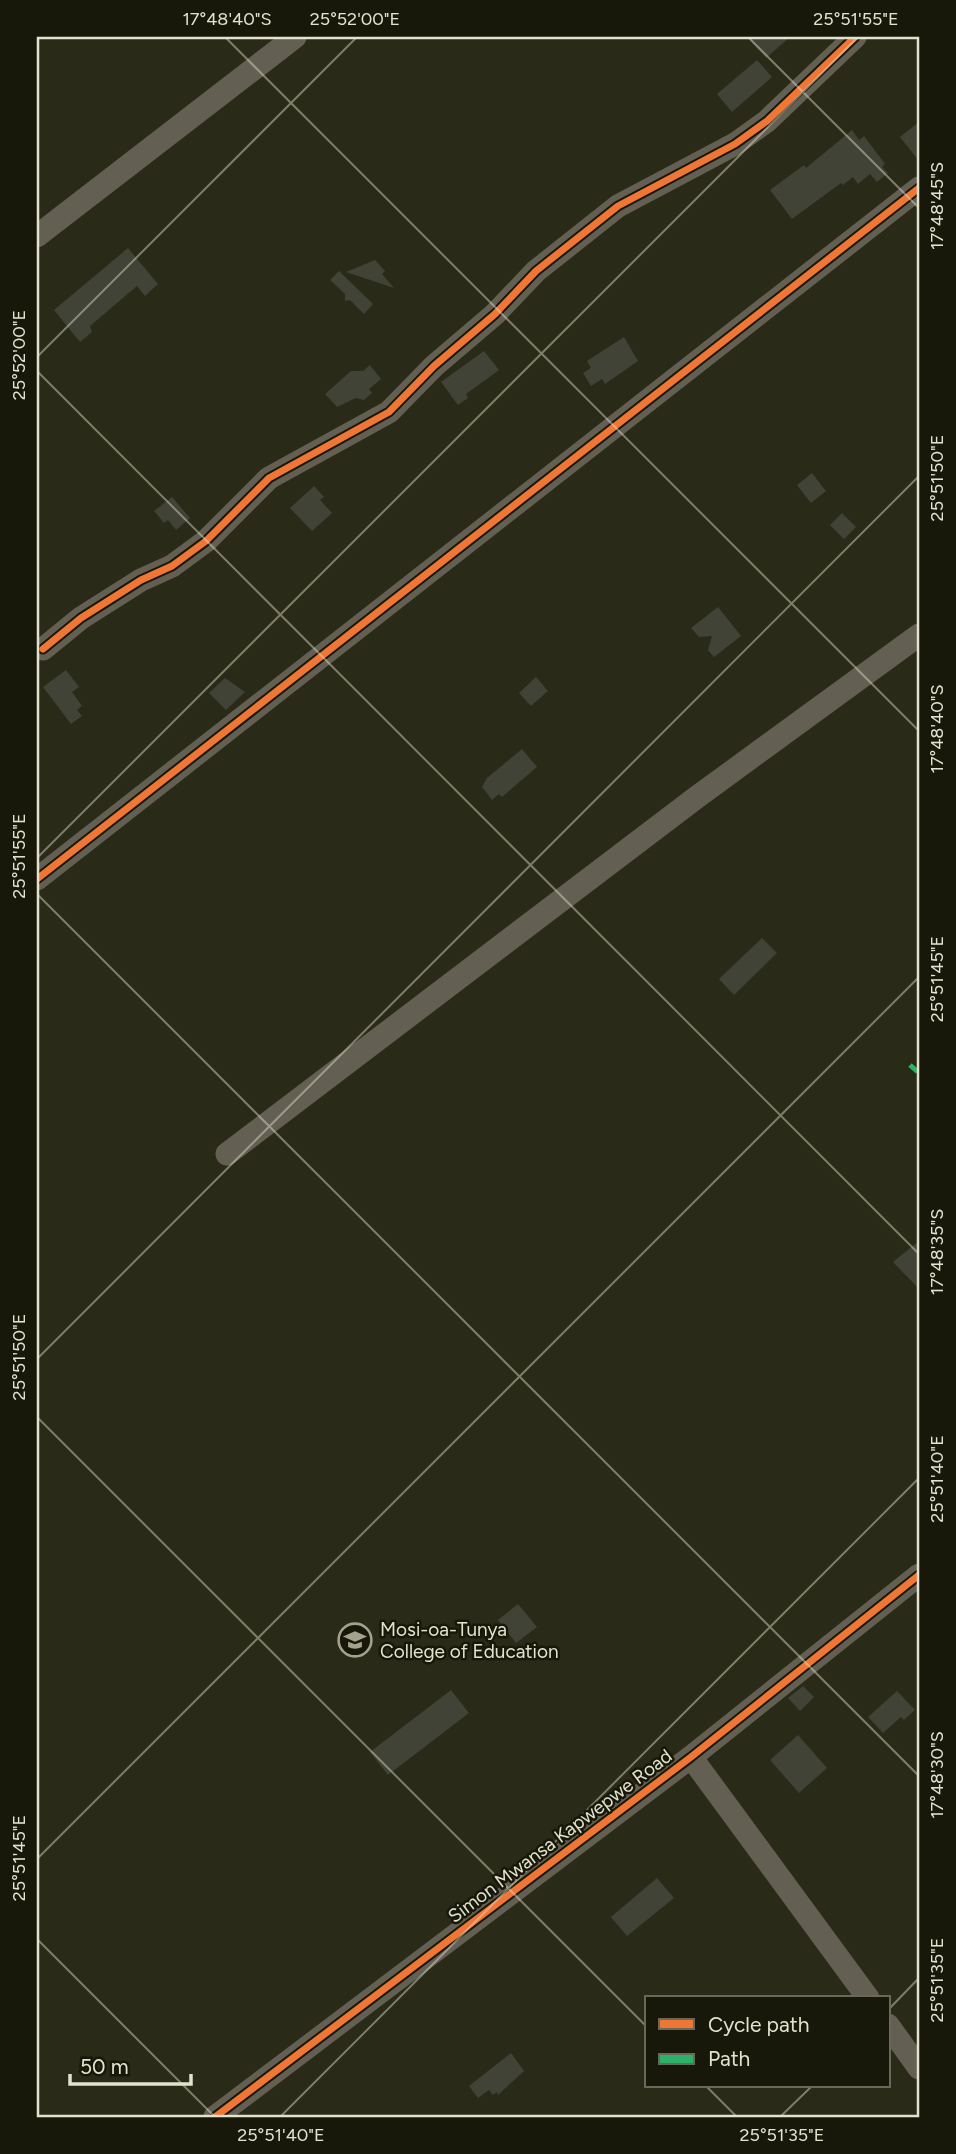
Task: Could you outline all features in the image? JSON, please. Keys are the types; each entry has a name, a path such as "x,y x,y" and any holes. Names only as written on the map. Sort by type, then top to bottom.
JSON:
{"street":[{"path":"37,236 295,37"},
{"path":"43,649 81,618 141,580 172,566 206,541 269,478 389,412 434,366 495,314 536,271 618,206 746,136 817,75 855,37"},
{"path":"37,880 919,188"},
{"path":"227,1154 696,797 919,635"},
{"name":"Simon Mwansa Kapwepwe Road","path":"215,2117 917,1581"},
{"path":"691,1756 867,1996"},
{"path":"890,2028 919,2068"}],"building":[{"path":"747,37 790,37 766,58"},
{"path":"757,60 772,77 732,112 717,94"},
{"path":"919,122 919,161 900,137"},
{"path":"852,130 859,140 864,136 885,164 882,167 888,173 877,182 870,174 858,184 853,177 792,219 770,190 804,165 806,168"},
{"path":"128,248 158,284 145,296 137,286 90,326 92,332 80,342 54,310"},
{"path":"375,260 385,271 382,274 394,288 346,272"},
{"path":"339,271 373,304 364,314 350,300 345,301 345,294 330,280"},
{"path":"624,337 638,361 605,384 602,379 591,386 583,373 591,368 587,361"},
{"path":"484,351 499,370 466,394 468,398 458,405 441,382"},
{"path":"370,365 381,379 369,389 372,393 364,400 356,398 337,407 325,394 351,371 363,371"},
{"path":"812,473 826,491 811,503 797,485"},
{"path":"314,486 324,497 320,500 332,513 312,531 290,508"},
{"path":"172,497 190,518 176,530 168,520 164,523 154,511"},
{"path":"842,513 856,527 844,539 830,525"},
{"path":"718,607 741,636 714,657 708,650 712,636 699,637 691,628"},
{"path":"66,670 79,687 72,692 82,706 77,710 82,716 71,724 43,687"},
{"path":"536,677 548,691 531,706 519,693"},
{"path":"225,678 245,692 226,710 209,693"},
{"path":"522,749 537,767 502,797 499,794 492,800 482,787 487,778"},
{"path":"762,938 777,953 734,995 719,979"},
{"path":"919,1241 919,1289 893,1262"},
{"path":"518,1604 537,1627 516,1643 498,1620"},
{"path":"803,1686 814,1697 800,1711 788,1698"},
{"path":"451,1690 469,1713 388,1775 370,1752"},
{"path":"897,1691 915,1710 904,1720 901,1717 883,1733 868,1717"},
{"path":"798,1735 827,1768 799,1793 770,1760"},
{"path":"657,1878 674,1898 627,1936 611,1917"},
{"path":"511,2053 524,2071 498,2095 497,2092 493,2095 489,2090 478,2098 469,2086"}],"marked path":[{"path":"910,1065 919,1073"}],"cycle path":[{"path":"43,649 81,618 141,580 172,566 206,541 269,478 389,412 434,366 495,314 536,271 618,206 735,144 767,121 855,37"},
{"path":"37,879 919,188"},
{"path":"215,2117 691,1757 919,1575"}],"place":[{"name":"Mosi-oa-Tunya College of Education","path":"355,1640"}]}
